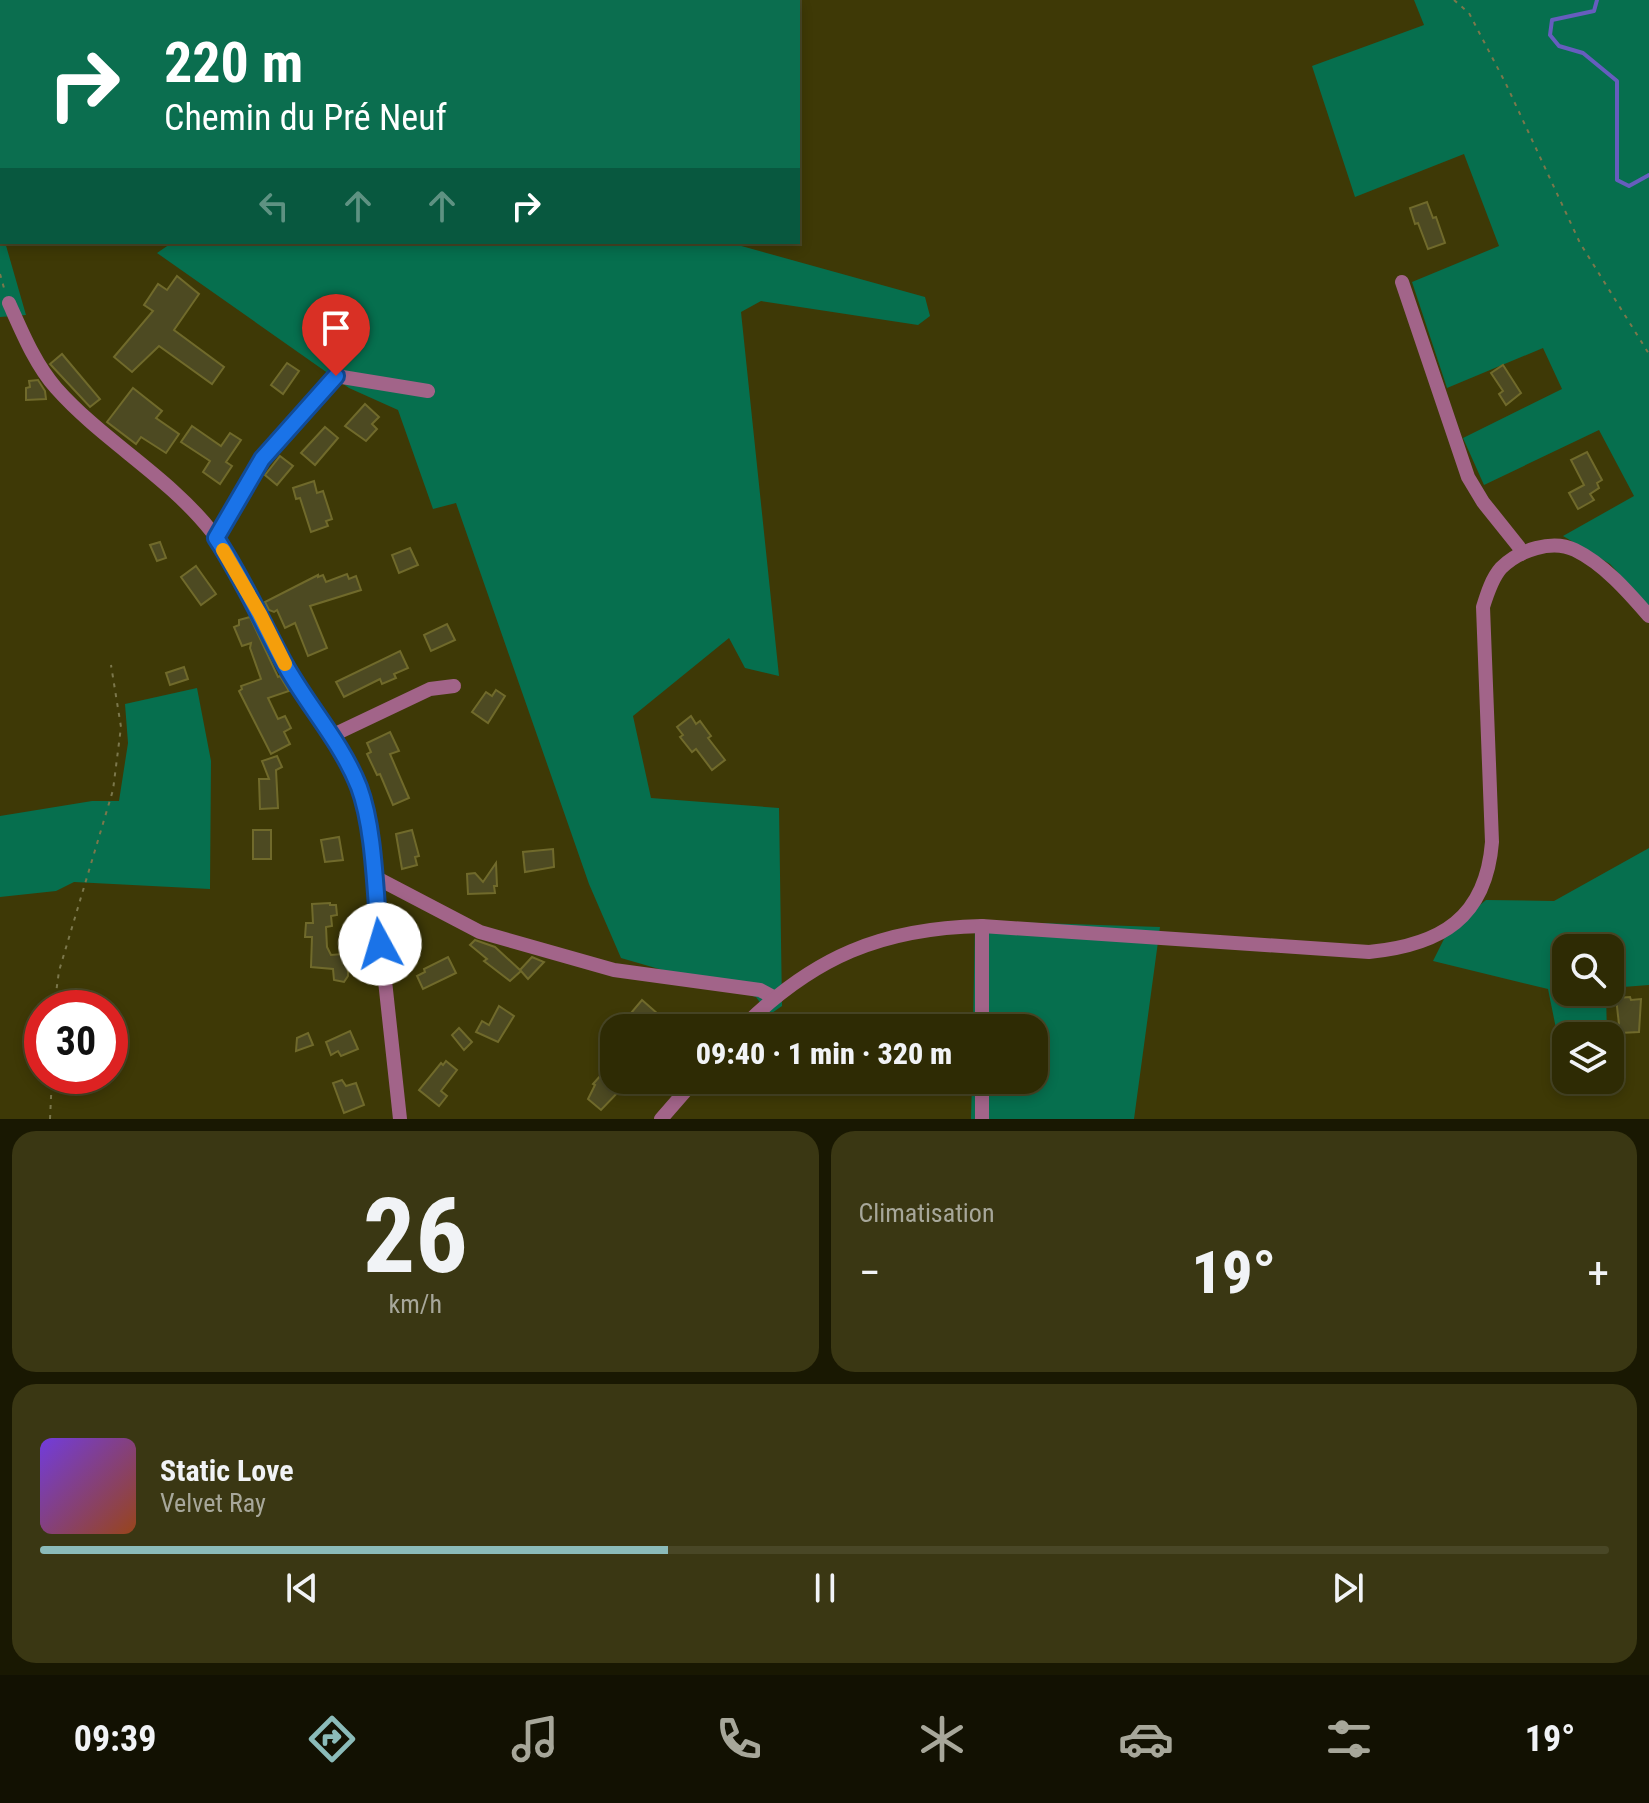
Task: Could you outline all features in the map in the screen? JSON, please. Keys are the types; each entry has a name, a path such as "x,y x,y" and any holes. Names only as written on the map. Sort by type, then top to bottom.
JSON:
{"street":[{"path":"1402,282 1468,477 1521,554"},
{"path":"9,303 24,338 54,386 94,426 171,489 216,538 283,661 359,787 368,824 400,1119"},
{"path":"216,538 262,459 336,376 428,391"},
{"path":"756,1014 773,997 811,970 858,947 924,930 982,926 1369,952 1417,945 1457,922 1474,905 1490,865 1492,842 1483,607 1500,569 1521,554 1554,545 1573,549 1629,593 1649,616"},
{"path":"331,736 430,689 454,686"},
{"path":"373,876 480,932 614,970 760,990 773,997"},
{"path":"982,926 982,1014"},
{"path":"661,1119 683,1094"},
{"path":"982,1094 982,1119"}],"path":[{"path":"1454,0 1469,13 1506,84 1580,243 1649,354"},
{"path":"0,274 9,303"},
{"path":"56,990 59,971 113,790 121,727 111,665"},
{"path":"50,1119 51,1094"}],"green space":[{"path":"1414,0 1649,0 1649,606 1610,564 1563,536 1634,496 1599,430 1484,485 1463,438 1562,389 1543,348 1447,388 1412,282 1499,246 1464,154 1355,197 1312,66 1424,25"},
{"path":"0,244 6,244 26,315 0,317"},
{"path":"170,244 734,244 925,297 930,316 918,325 761,301 741,312 779,676 745,668 729,638 633,716 651,798 779,808 782,1006 770,1014 756,997 621,958 589,884 456,503 433,509 398,410 349,388 157,253"},
{"path":"197,688 211,761 210,889 74,882 56,891 0,897 0,816 92,801 119,801 128,743 125,704"},
{"path":"1649,848 1649,985 1624,987 1624,934 1552,934 1552,1006 1606,1006 1607,1022 1555,1022 1548,989 1433,961 1448,931 1486,900 1554,901"},
{"path":"975,921 1160,927 1134,1119 971,1119 972,1094 1048,1094 1048,1014 973,1014"}],"building":[{"path":"1427,202 1445,243 1428,249 1410,208"},
{"path":"177,276 199,294 174,330 224,367 212,384 159,346 132,372 114,357 153,311 144,305 158,284 167,290"},
{"path":"62,354 100,399 90,407 50,364"},
{"path":"287,363 299,371 283,394 271,385"},
{"path":"1503,365 1521,393 1506,405 1499,394 1503,391 1491,373"},
{"path":"38,380 46,399 26,400 29,381"},
{"path":"133,388 162,411 156,418 179,434 166,453 141,437 136,444 107,422"},
{"path":"365,404 379,417 372,424 377,429 366,441 345,426"},
{"path":"192,426 221,446 230,433 241,440 226,462 232,466 220,484 203,472 210,461 181,442"},
{"path":"325,427 338,438 315,465 301,453"},
{"path":"1587,452 1602,480 1597,483 1599,488 1590,494 1594,500 1578,509 1569,493 1584,485 1571,460"},
{"path":"280,456 293,466 277,485 265,475"},
{"path":"314,481 317,493 323,491 332,519 326,521 328,526 311,532 300,498 296,499 293,488"},
{"path":"160,542 166,558 157,561 150,545"},
{"path":"410,548 418,565 399,573 392,555"},
{"path":"196,566 216,594 201,605 181,577"},
{"path":"347,574 349,579 356,576 361,590 310,606 327,648 308,656 295,623 285,628 277,610 269,610 265,602 318,575 323,575 326,582"},
{"path":"250,617 278,677 289,691 268,698 278,719 285,716 291,728 284,732 290,744 271,754 239,691 241,686 261,679 251,643 242,646 234,627 239,625 239,620"},
{"path":"447,624 455,640 431,651 424,635"},
{"path":"400,651 408,668 394,674 396,678 382,684 380,679 344,697 336,682"},
{"path":"184,667 188,679 170,685 166,673"},
{"path":"496,690 505,696 488,723 472,712 486,692 492,696"},
{"path":"691,716 696,724 700,721 711,736 708,738 725,760 712,770 696,749 692,752 680,737 683,735 677,727"},
{"path":"390,732 399,751 390,754 409,798 393,805 380,774 377,775 367,754 371,752 367,743"},
{"path":"277,756 282,767 276,770 278,808 260,809 259,779 269,779 262,761"},
{"path":"253,830 271,830 271,859 253,859"},
{"path":"412,830 419,856 415,857 417,865 402,869 396,834"},
{"path":"339,837 343,860 325,862 321,840"},
{"path":"553,849 554,867 525,872 523,852"},
{"path":"496,863 495,893 468,894 467,874 475,873 483,882"},
{"path":"312,904 336,905 337,915 331,916 332,926 326,927 327,947 331,955 343,954 346,958 351,969 344,982 334,980 333,969 311,967 312,937 305,937 306,923 313,923"},
{"path":"403,915 414,922 417,940 411,941 412,947 400,948 395,917"},
{"path":"475,940 495,947 520,970 532,957 544,962 528,979 521,971 510,981 484,961 487,959 470,945"},
{"path":"448,957 456,973 423,989 417,976"},
{"path":"1624,997 1641,999 1639,1032 1624,1033 1624,1022 1619,1022 1617,1006 1624,1006"},
{"path":"642,1000 658,1014 630,1014"},
{"path":"499,1006 514,1016 498,1042 476,1032 482,1021 489,1025"},
{"path":"459,1028 472,1042 464,1050 452,1035"},
{"path":"350,1031 358,1049 341,1056 338,1051 331,1055 326,1042"},
{"path":"308,1033 313,1045 296,1051 297,1038"},
{"path":"446,1061 457,1070 441,1091 447,1096 439,1106 419,1090"},
{"path":"600,1076 600,1094 616,1094 601,1110 588,1099 593,1084"},
{"path":"342,1080 346,1086 356,1083 364,1105 344,1113 333,1083"}],"waterway":[{"path":"1597,0 1594,11 1552,20 1550,35 1559,46 1583,53 1617,81 1617,180 1629,186 1649,175"}],"slow traffic":[{"path":"223,550 285,664"}],"route":[{"path":"336,376 262,459 216,538 283,661 359,787 368,824 380,944"}]}
